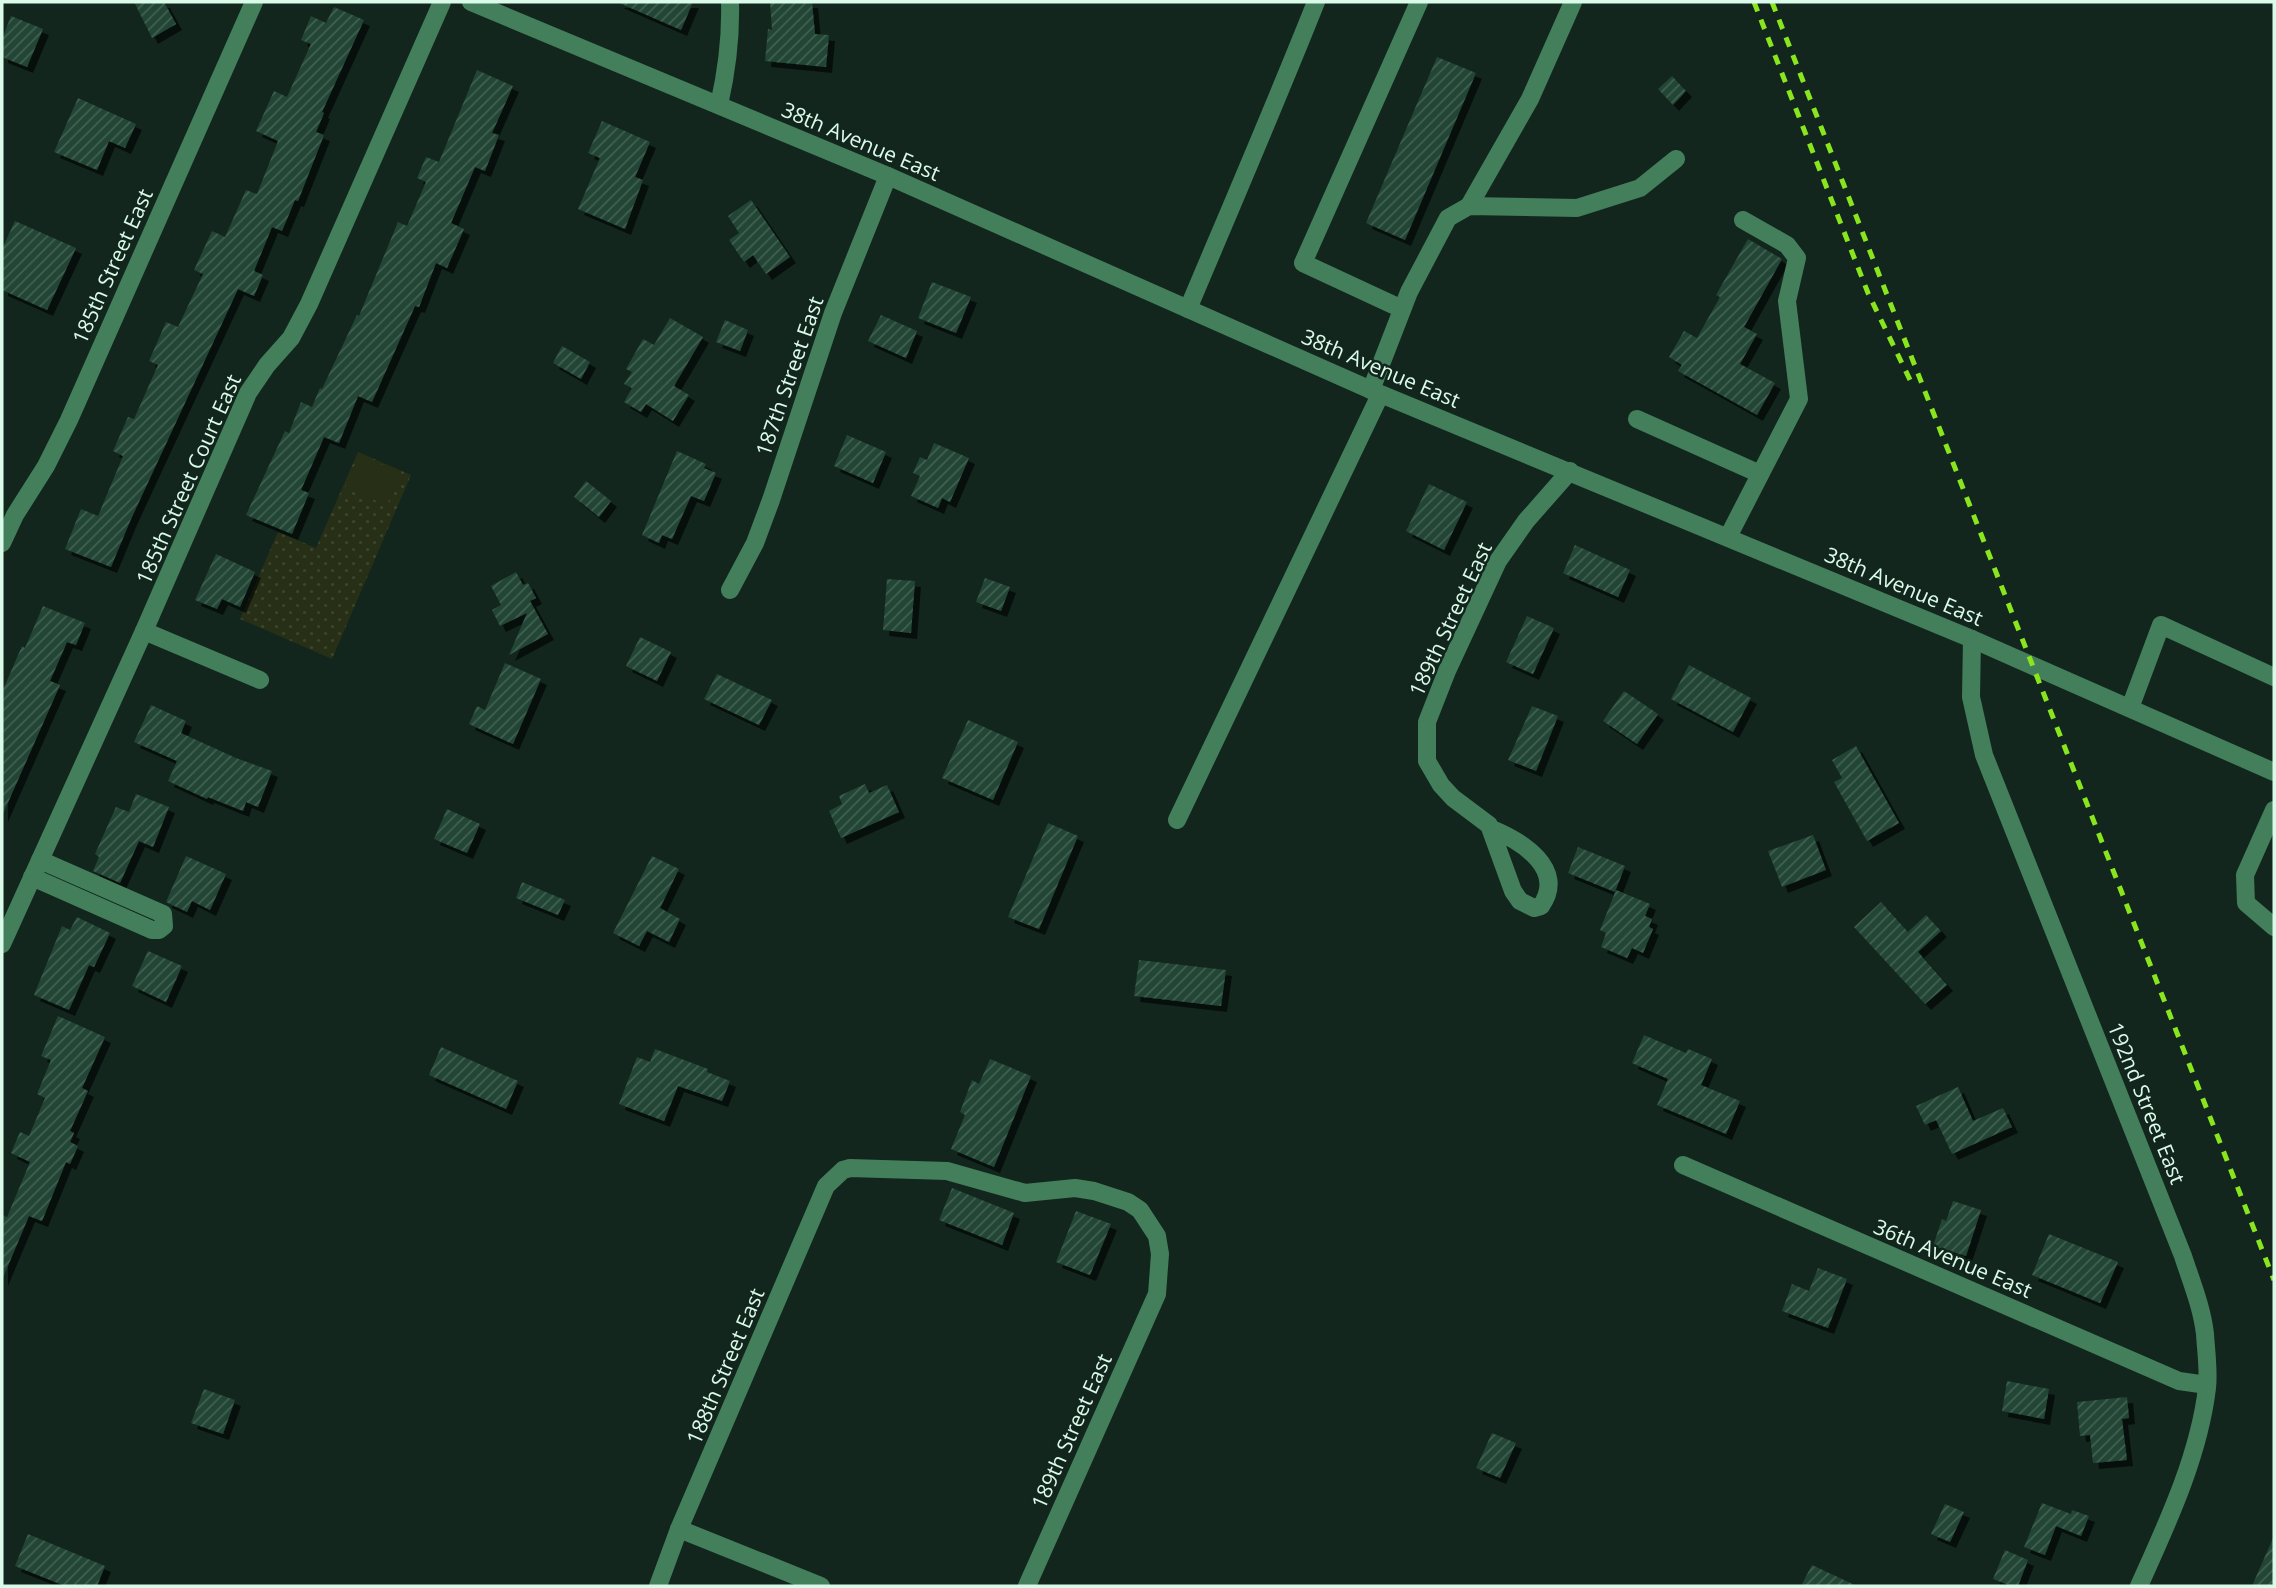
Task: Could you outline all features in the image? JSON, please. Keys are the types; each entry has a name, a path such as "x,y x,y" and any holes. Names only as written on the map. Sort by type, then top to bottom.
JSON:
{"street":[{"name":"185th Street East","path":"2,543 69,419 254,2"},
{"name":"185th Street Court East","path":"2,944 248,393 267,365 291,338 309,304 442,2"},
{"name":"38th Avenue East","path":"471,2 888,176 1375,392 1972,639 2274,772"},
{"path":"719,105 731,32 730,2"},
{"path":"1188,309 1268,124 1316,2"},
{"path":"1402,309 1303,263 1419,2"},
{"path":"1177,820 1375,392 1402,309 1448,218 1469,206 1530,99 1573,2"},
{"path":"1469,206 1577,208 1640,188 1676,159"},
{"name":"187th Street East","path":"730,590 755,543 829,324 888,176"},
{"path":"1728,537 1799,399 1787,301 1797,258 1787,245 1743,220"},
{"path":"1637,419 1760,474"},
{"name":"189th Street East","path":"1492,829 1441,785 1427,761 1427,722 1447,671 1498,561 1526,521 1570,471"},
{"path":"2130,708 2161,625 2274,677"},
{"path":"144,631 260,680"},
{"name":"192nd Street East","path":"1972,639 1971,697 1984,755 2183,1256 2205,1332 2207,1385 2193,1449 2164,1531 2139,1586"},
{"path":"2274,810 2245,875 2246,903 2274,927"},
{"path":"32,877 152,930 159,930 164,926 163,914 40,860"},
{"name":"36th Avenue East","path":"1683,1166 2179,1381 2207,1385"},
{"name":"189th Street East","path":"843,1170 947,1171 1025,1193 1075,1188 1113,1196 1140,1210 1157,1236 1160,1254 1157,1294 1027,1586"},
{"name":"188th Street East","path":"659,1586 680,1529 827,1186 843,1170"},
{"path":"680,1529 821,1586"}],"green space":[{"path":"358,452 411,475 332,659 240,619 278,532 316,548"},
{"path":"359,455 401,473 387,505 345,488"}],"building":[{"path":"134,2 164,2 176,24 152,38"},
{"path":"617,2 693,2 681,30"},
{"path":"770,2 812,2 815,34 829,35 826,67 765,61 768,29 772,30"},
{"path":"334,7 364,20 322,112 324,113 316,132 324,135 298,201 295,200 282,231 272,227 254,271 263,275 254,296 238,289 111,567 65,549 81,509 98,516 123,456 113,451 128,417 134,419 158,365 149,361 166,322 178,327 203,274 194,270 212,231 225,237 246,190 257,194 278,141 256,131 274,91 287,97 311,44 301,40 311,16 326,23"},
{"path":"11,16 43,29 27,67 2,57 2,39"},
{"path":"1437,57 1476,73 1405,240 1366,223"},
{"path":"477,70 513,86 492,133 499,135 485,171 475,167 451,223 464,229 447,268 436,263 419,307 415,306 372,402 358,396 339,443 324,437 301,490 309,493 292,534 246,515 285,431 289,433 301,402 312,407 320,388 322,389 357,315 359,316 398,222 407,226 426,182 417,178 426,157 439,162"},
{"path":"1672,76 1686,91 1673,105 1658,89"},
{"path":"78,98 136,124 125,148 109,141 97,170 54,152"},
{"path":"602,121 650,142 635,177 643,180 625,229 578,209 600,158 588,153"},
{"path":"751,200 790,257 766,274 753,255 744,262 729,240 739,233 728,216"},
{"path":"15,221 76,248 47,310 2,290 2,249"},
{"path":"1748,239 1782,259 1744,327 1757,334 1740,364 1775,383 1757,415 1678,371 1682,365 1669,357 1684,331 1697,338 1720,297 1716,295"},
{"path":"932,282 971,297 956,333 918,318"},
{"path":"881,315 917,331 906,358 868,341"},
{"path":"670,318 703,337 674,386 689,395 673,421 646,404 641,412 624,402 632,388 624,384 632,372 626,369 643,339 654,345"},
{"path":"725,320 748,330 740,351 716,342"},
{"path":"562,346 590,362 581,379 553,363"},
{"path":"847,435 886,452 873,483 834,466"},
{"path":"934,443 969,458 950,502 942,498 938,508 911,496 920,476 913,473 920,457 927,460"},
{"path":"677,451 706,464 704,468 716,473 704,501 691,496 672,539 662,535 659,543 642,535"},
{"path":"586,481 611,501 599,517 574,497"},
{"path":"1429,484 1467,502 1444,550 1406,531"},
{"path":"1575,545 1630,570 1618,597 1563,573"},
{"path":"216,554 255,572 240,607 222,599 217,609 195,600"},
{"path":"516,572 523,585 528,583 536,598 530,601 548,634 509,655 527,613 500,626 492,610 501,605 491,586"},
{"path":"985,578 1010,587 1001,611 976,602"},
{"path":"887,579 915,581 911,633 883,630"},
{"path":"43,606 85,623 76,645 67,642 50,681 60,685 2,816 2,692"},
{"path":"1527,616 1554,628 1533,674 1506,662"},
{"path":"640,637 671,652 657,681 626,666"},
{"path":"505,663 541,679 513,744 469,724 477,706 485,710"},
{"path":"1689,665 1751,698 1733,732 1671,699"},
{"path":"717,674 772,700 759,725 704,699"},
{"path":"1624,691 1658,714 1637,744 1603,721"},
{"path":"151,705 186,721 181,733 272,771 258,807 246,802 243,811 208,797 207,799 168,781 177,761 134,742"},
{"path":"1532,706 1558,716 1536,771 1508,760"},
{"path":"968,720 1018,742 993,800 942,778"},
{"path":"1856,746 1899,823 1867,841 1834,782 1842,778 1832,760"},
{"path":"865,784 869,793 887,785 899,812 841,838 829,811 842,804 839,796"},
{"path":"136,794 169,807 153,847 139,841 120,883 93,871 99,857 95,854 116,807 129,812"},
{"path":"447,809 480,824 467,853 434,839"},
{"path":"1048,823 1078,836 1039,929 1008,917"},
{"path":"1813,835 1826,870 1782,887 1768,851"},
{"path":"1578,847 1625,866 1615,892 1568,873"},
{"path":"186,856 226,874 210,910 192,901 187,912 166,902"},
{"path":"652,856 679,869 660,908 680,919 669,942 647,931 639,946 613,933"},
{"path":"522,882 565,900 558,915 516,898"},
{"path":"1616,890 1650,904 1645,916 1652,919 1649,927 1653,929 1643,953 1632,948 1627,958 1601,947 1606,933 1600,930"},
{"path":"1881,902 1908,932 1926,915 1941,931 1918,952 1947,985 1925,1004 1854,927"},
{"path":"77,917 110,933 94,967 89,965 69,1010 34,995 62,926 70,930"},
{"path":"148,951 182,966 166,1002 132,986"},
{"path":"1139,960 1226,970 1221,1006 1134,996"},
{"path":"58,1016 105,1037 82,1088 88,1091 70,1131 74,1133 70,1142 78,1146 70,1164 66,1162 42,1221 29,1216 2,1280 2,1215 7,1217 30,1162 11,1153 20,1132 29,1136 45,1098 37,1094 51,1060 41,1056"},
{"path":"1644,1035 1686,1053 1688,1049 1712,1059 1701,1085 1740,1101 1726,1134 1657,1105 1668,1079 1632,1063"},
{"path":"441,1047 518,1081 506,1109 429,1075"},
{"path":"655,1049 708,1069 707,1072 730,1081 722,1101 678,1086 664,1121 619,1104 637,1057 650,1062"},
{"path":"990,1059 1031,1076 994,1167 951,1149 965,1115 960,1112 972,1080 979,1084"},
{"path":"1958,1087 1973,1121 2003,1108 2012,1127 1952,1154 1936,1120 1925,1125 1916,1106"},
{"path":"952,1188 1014,1213 1002,1245 939,1220"},
{"path":"1953,1201 1981,1210 1966,1256 1933,1246 1942,1219 1946,1221"},
{"path":"1076,1211 1111,1224 1090,1275 1056,1262"},
{"path":"2049,1234 2118,1262 2100,1303 2032,1275"},
{"path":"1818,1268 1847,1279 1828,1328 1782,1311 1792,1284 1809,1291"},
{"path":"2007,1381 2049,1389 2044,1419 2002,1411"},
{"path":"204,1389 235,1400 223,1434 191,1423"},
{"path":"2127,1397 2129,1418 2122,1419 2127,1460 2093,1463 2090,1435 2080,1436 2077,1402"},
{"path":"1492,1433 1516,1443 1500,1478 1476,1468"},
{"path":"2042,1503 2071,1514 2072,1510 2089,1516 2081,1536 2056,1526 2045,1555 2024,1547"},
{"path":"1945,1504 1964,1512 1950,1542 1931,1534"},
{"path":"28,1534 105,1566 97,1586 65,1586 15,1566"},
{"path":"2274,1536 2274,1586 2252,1586"},
{"path":"2005,1550 2028,1560 2018,1586 1993,1579"},
{"path":"1812,1565 1857,1586 1801,1586"}],"railway":[{"path":"1754,2 1868,293 1913,386"},
{"path":"1772,2 2274,1280"}]}
